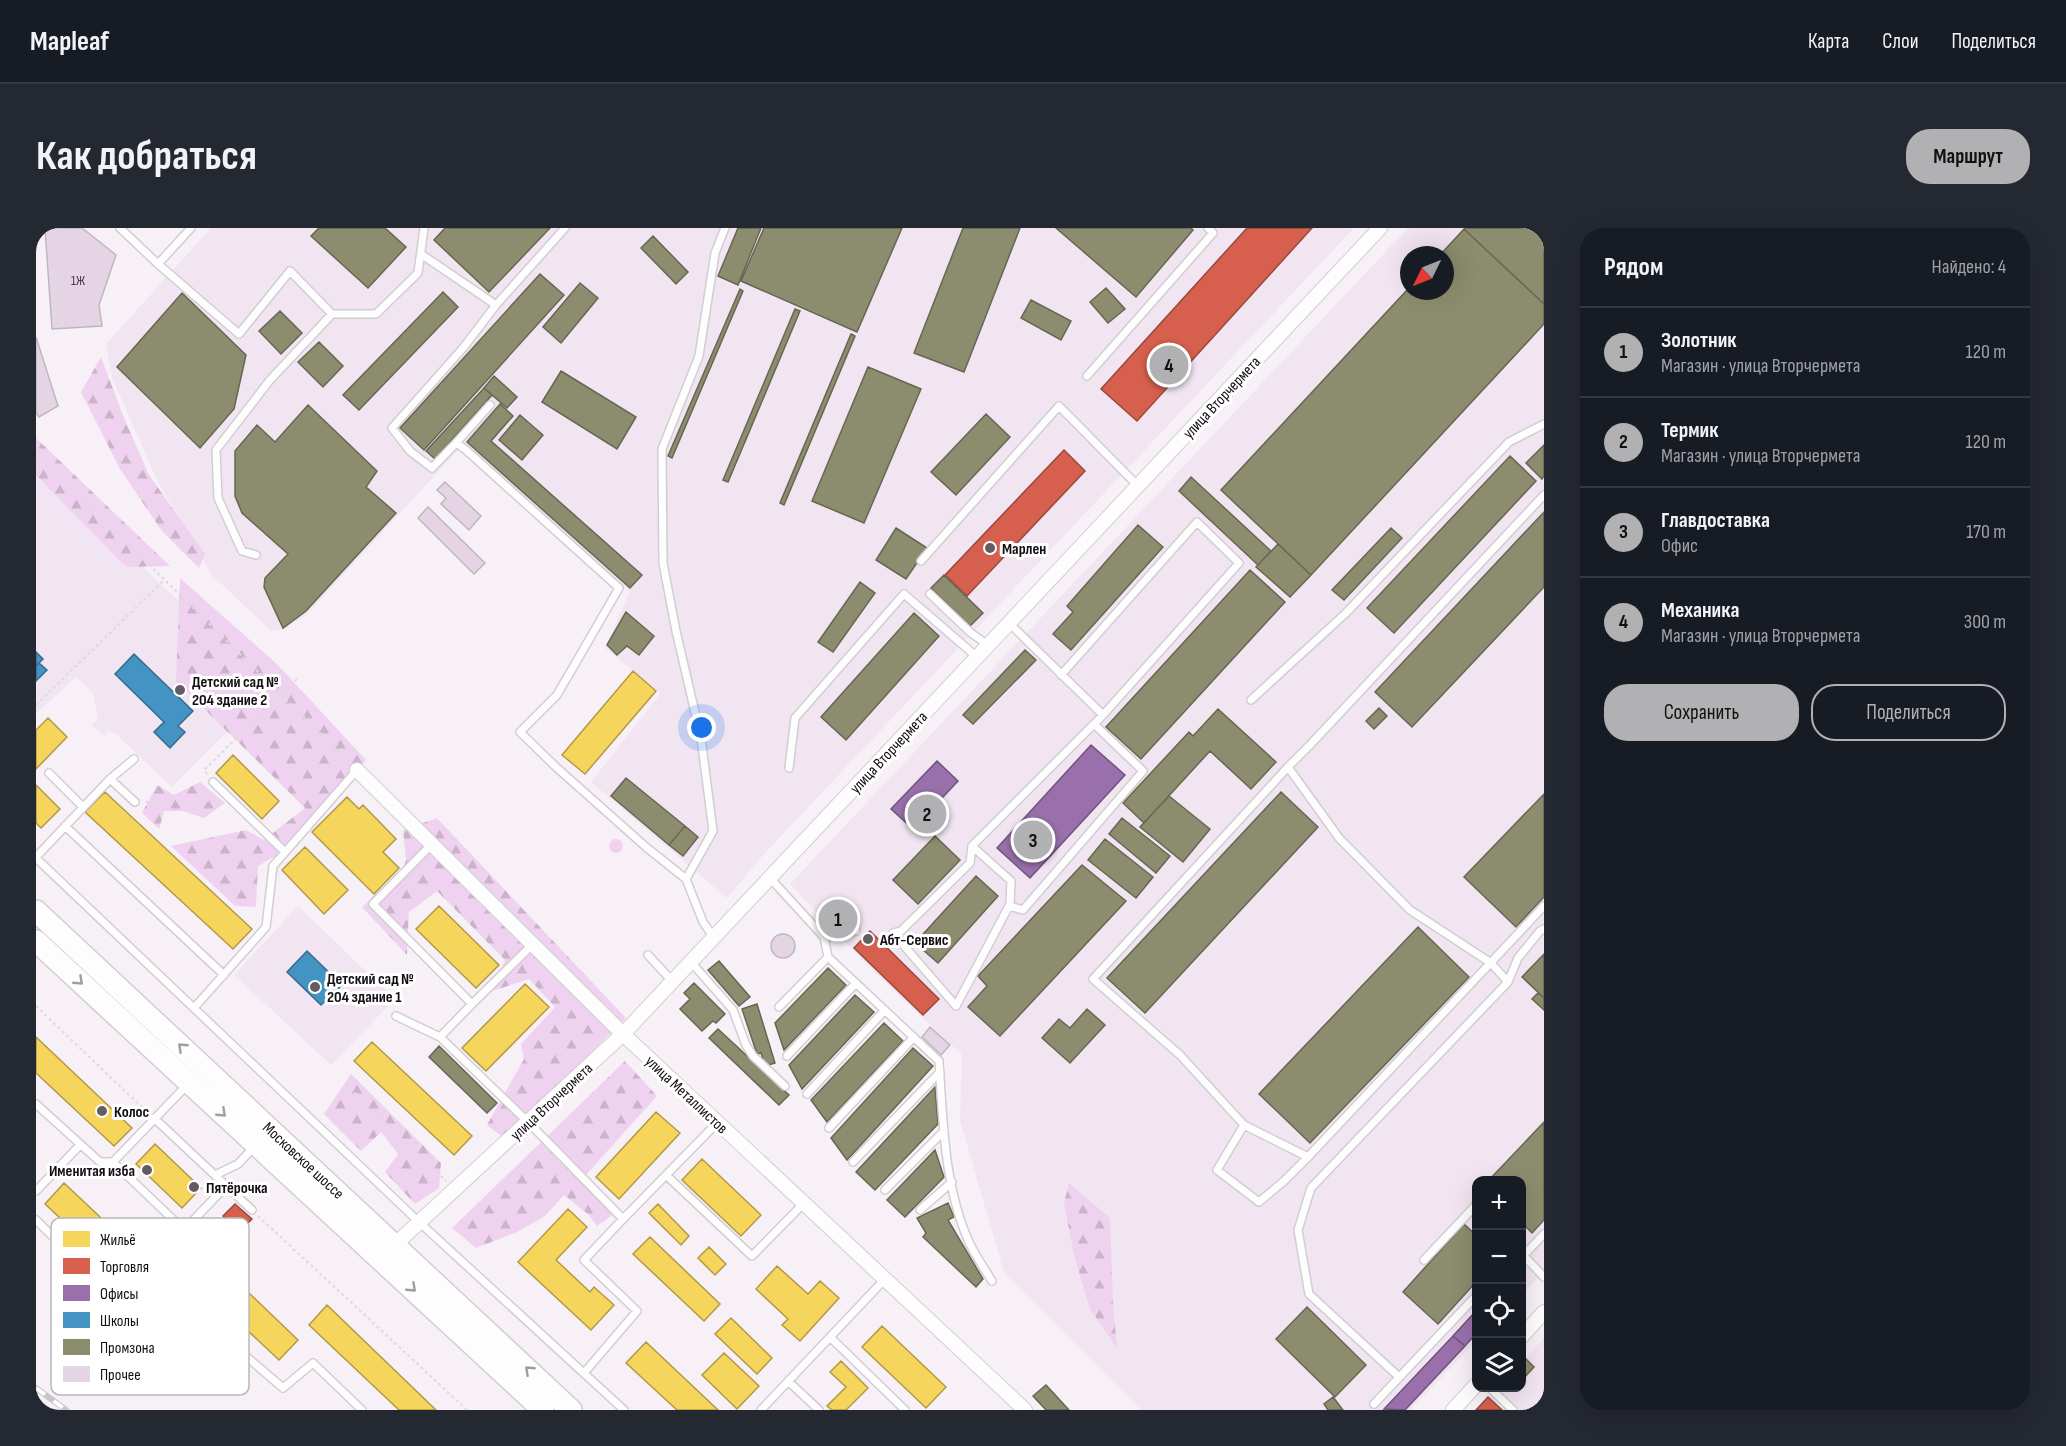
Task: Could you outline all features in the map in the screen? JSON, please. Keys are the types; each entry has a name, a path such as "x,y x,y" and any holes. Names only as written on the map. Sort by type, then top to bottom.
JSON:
{"main road":[{"name":"Московское шоссе","path":"36,911 387,1251 543,1410"},
{"name":"Московское шоссе","path":"36,941 256,1145 387,1251 571,1410"}],"street":[{"name":"улица Вторчермета","path":"387,1251 623,1034 1380,228"},
{"name":"улица Металлистов","path":"357,770 623,1034 1025,1410"},
{"path":"1526,1331 1544,1312"},
{"path":"1453,1410 1472,1389"}],"lane":[{"path":"120,228 239,334 290,271 332,314 376,314 418,273 424,228"},
{"path":"158,264 191,228"},
{"path":"490,405 432,468 410,451 392,428 463,348 496,305 566,228"},
{"path":"687,879 713,831 701,738 676,632 663,563 662,449 699,356 715,253 725,228"},
{"path":"1087,376 1213,230"},
{"path":"421,254 496,305"},
{"path":"256,555 242,551 218,498 216,450 270,380 332,314"},
{"path":"921,561 1059,406 1138,486"},
{"path":"1251,700 1346,613 1509,442 1544,423"},
{"path":"456,443 619,588 557,695 520,732 646,847 687,879 704,922 714,938"},
{"path":"1308,1157 1244,1125 1180,1055 1093,979 1287,767 1309,747 1544,495"},
{"path":"972,846 1011,881 1009,906 956,1006 893,933 902,931 970,863 972,846 1103,715 1239,563 1197,522 1061,675"},
{"path":"789,768 795,718 904,594 977,657"},
{"path":"930,594 971,633 988,645"},
{"path":"1009,623 1103,715"},
{"path":"1009,906 1023,910 1143,771 1094,724"},
{"path":"134,759 110,779 36,857 419,1222 624,1410"},
{"path":"1287,767 1339,838 1410,910 1491,963 1508,982"},
{"path":"194,1008 266,927 273,866 357,770"},
{"path":"49,773 83,807"},
{"path":"110,779 135,802"},
{"path":"213,782 285,852"},
{"path":"65,826 224,975"},
{"path":"432,844 373,904 472,1004"},
{"path":"770,878 824,937 828,957 939,1061 944,1131 952,1182 969,1242 992,1281"},
{"path":"1244,1125 1217,1170 1259,1202 1308,1157 1544,906"},
{"path":"1399,1377 1309,1294 1298,1230 1311,1188 1508,982 1518,958 1544,929"},
{"path":"824,937 856,931"},
{"path":"440,1037 532,945"},
{"path":"648,955 673,982"},
{"path":"779,1007 828,957"},
{"path":"691,962 733,1010 746,1046 753,1056 785,1086"},
{"path":"788,1056 856,983"},
{"path":"807,1094 885,1010"},
{"path":"396,1016 440,1037 623,1219"},
{"path":"829,1128 914,1037"},
{"path":"853,1162 940,1072"},
{"path":"113,1162 189,1083"},
{"path":"36,1104 100,1162 113,1162 171,1218"},
{"path":"154,1118 252,1210"},
{"path":"584,1373 637,1311 584,1260 717,1123"},
{"path":"885,1190 944,1131"},
{"path":"36,1191 80,1145"},
{"path":"215,1175 238,1164 256,1145"},
{"path":"666,1174 752,1256 804,1203"},
{"path":"920,1210 952,1182"},
{"path":"195,1218 226,1186"},
{"path":"1424,1260 1472,1209"},
{"path":"36,1220 51,1235"},
{"path":"1526,1251 1544,1234"},
{"path":"1526,1259 1544,1277"},
{"path":"761,1410 885,1279"},
{"path":"1374,1404 1472,1300"},
{"path":"830,1337 905,1410"},
{"path":"249,1359 283,1388 313,1364 362,1410"},
{"path":"788,1381 819,1410"},
{"path":"1494,1392 1513,1410"},
{"path":"1537,1410 1544,1402"}],"path":[{"path":"36,457 73,490 357,770"},
{"path":"36,705 164,580"},
{"path":"213,782 204,770 297,679"},
{"path":"135,802 233,801"},
{"path":"36,1006 154,1118"},
{"path":"346,1084 455,1189"},
{"path":"252,1210 467,1410"},
{"path":"36,1400 50,1410"}],"shaded area":[{"path":"211,228 1354,228 766,852 727,898 591,782 661,693 605,648 630,591 464,444 304,617 284,629 271,631 213,576 157,480 113,380 106,344"},
{"path":"1408,228 1544,228 1544,1272 1526,1291 1526,1176 1472,1176 1472,1346 1410,1410 1141,1410 1004,1273 960,1120 962,1055 874,972 790,884"},
{"path":"36,463 167,590 272,687 172,787 116,734 109,731 105,736 91,725 98,720 93,693 76,677 36,714"},
{"name":"Детский сад № 204 здание 1","path":"298,906 395,999 331,1065 234,975"},
{"path":"1544,1338 1544,1410 1476,1410 1493,1392 1526,1392 1526,1358"}],"green space":[{"path":"101,357 149,475 205,554 199,568 162,531 120,469 81,392"},
{"path":"36,438 170,566 126,567 36,475"},
{"path":"180,578 278,665 366,760 300,842 258,866 256,907 235,906 171,846 246,830 264,840 305,808 176,681"},
{"path":"200,782 225,803 204,818 183,811 164,811 159,829 142,813 157,785 174,795"},
{"path":"437,818 626,1018 537,1105 501,1136 487,1125 524,1059 521,1044 555,1007 529,979 492,991 505,960 437,891 409,912 407,955 362,907 404,867 406,860 403,830"},
{"path":"616,839 621,841 623,846 621,851 616,853 611,851 609,846 611,841"},
{"path":"625,1061 657,1096 585,1176 618,1211 597,1226 589,1215 564,1195 545,1216 517,1232 476,1248 452,1228"},
{"path":"351,1074 441,1163 439,1188 415,1204 385,1172 398,1154 381,1132 361,1151 324,1114"},
{"path":"1069,1183 1110,1218 1117,1348 1090,1309 1074,1255 1064,1203"}],"building: Жильё":[{"path":"633,671 656,691 585,774 562,755"},
{"path":"48,718 67,737 36,769 36,730"},
{"path":"233,755 279,801 262,819 216,773"},
{"path":"36,785 60,809 41,828 36,823"},
{"path":"105,792 252,929 233,949 85,812"},
{"path":"347,797 359,809 363,805 396,839 383,852 399,868 374,894 312,832"},
{"path":"305,847 348,890 324,914 282,870"},
{"path":"439,906 499,965 476,988 416,929"},
{"path":"525,984 549,1007 486,1071 462,1048"},
{"path":"36,1037 132,1128 114,1146 36,1073"},
{"path":"372,1042 472,1136 454,1155 354,1061"},
{"path":"656,1112 680,1133 619,1199 596,1177"},
{"path":"155,1144 201,1188 182,1208 136,1164"},
{"path":"702,1159 761,1215 741,1236 682,1180"},
{"path":"64,1183 101,1218 60,1218 45,1204"},
{"path":"658,1204 689,1236 681,1245 649,1213"},
{"path":"568,1209 587,1227 556,1260 590,1292 594,1287 614,1305 591,1330 518,1262"},
{"path":"650,1237 720,1304 704,1321 633,1254"},
{"path":"709,1247 726,1264 715,1275 698,1258"},
{"path":"777,1266 808,1294 820,1281 839,1298 800,1341 782,1325 788,1319 756,1289"},
{"path":"249,1293 298,1340 279,1360 249,1332"},
{"path":"327,1305 436,1410 399,1410 309,1325"},
{"path":"731,1318 772,1358 757,1374 715,1334"},
{"path":"882,1326 946,1387 926,1408 862,1347"},
{"path":"646,1342 718,1410 677,1410 626,1363"},
{"path":"724,1353 759,1386 737,1409 702,1375"},
{"path":"841,1361 868,1388 846,1410 832,1410 827,1406 846,1387 830,1372"}],"building: Торговля":[{"path":"1247,228 1312,228 1137,421 1101,389"},
{"path":"1064,450 1085,471 967,596 945,575"},
{"path":"838,911 846,919 839,927 830,919"},
{"path":"870,931 939,999 923,1015 854,948"},
{"path":"235,1204 252,1219 249,1222 249,1218 225,1218 223,1216"},
{"path":"1488,1397 1502,1410 1476,1410"}],"building: Офисы":[{"path":"1091,745 1125,775 1030,878 997,848"},
{"path":"937,761 958,781 913,829 891,809"},
{"path":"1472,1315 1472,1338 1465,1346 1453,1336"},
{"path":"1453,1336 1465,1346 1405,1410 1384,1409"}],"building: Школы":[{"path":"36,652 43,659 36,666"},
{"path":"134,654 193,711 178,726 185,732 170,748 154,732 164,722 115,674"},
{"path":"39,663 47,670 36,681 36,666"},
{"path":"307,951 342,985 321,1005 287,972"}],"building: Промзона":[{"path":"319,228 385,228 406,247 368,288 311,236"},
{"path":"445,228 550,228 489,292 434,240"},
{"path":"738,228 761,228 738,285 718,276"},
{"path":"764,228 902,228 857,332 741,281"},
{"path":"963,228 1020,228 964,372 914,353"},
{"path":"1056,228 1191,228 1193,230 1136,297"},
{"path":"1544,228 1544,304 1464,229"},
{"path":"1464,229 1544,304 1544,324 1311,575 1221,490 1400,298 1400,300 1454,300 1454,246 1448,246"},
{"path":"653,236 688,272 676,284 641,248"},
{"path":"540,274 564,295 424,450 400,428"},
{"path":"580,283 598,298 561,343 543,327"},
{"path":"1106,288 1125,309 1108,323 1090,302"},
{"path":"740,289 743,291 672,458 668,456"},
{"path":"443,292 458,307 359,410 343,395"},
{"path":"182,293 246,355 234,409 200,448 117,367"},
{"path":"1031,300 1071,321 1061,340 1021,318"},
{"path":"795,309 800,311 728,482 723,480"},
{"path":"280,311 302,333 281,354 259,331"},
{"path":"851,334 855,336 784,505 780,503"},
{"path":"319,342 343,366 323,387 298,362"},
{"path":"868,367 921,389 864,523 812,501"},
{"path":"561,371 636,417 617,449 542,402"},
{"path":"494,376 517,397 507,408 484,388"},
{"path":"484,388 492,395 435,459 426,451"},
{"path":"500,404 513,416 491,441 642,575 630,588 467,442"},
{"path":"308,405 377,471 366,487 396,513 306,611 283,628 264,587 265,578 288,554 242,513 235,496 235,451 257,425 275,442"},
{"path":"986,414 1010,437 956,495 931,472"},
{"path":"520,415 543,435 522,460 499,440"},
{"path":"1544,445 1544,476 1542,479 1526,463"},
{"path":"1510,456 1536,481 1394,633 1367,608"},
{"path":"1191,477 1271,551 1258,565 1179,491"},
{"path":"1544,512 1544,587 1412,727 1375,692"},
{"path":"1138,525 1163,547 1071,650 1053,634 1073,612 1067,606"},
{"path":"896,528 927,548 906,579 876,560"},
{"path":"1391,528 1402,538 1344,600 1332,590"},
{"path":"1278,544 1311,575 1290,597 1256,567"},
{"path":"1250,570 1285,602 1141,759 1106,727"},
{"path":"944,575 983,613 970,626 931,588"},
{"path":"860,582 875,593 833,652 818,642"},
{"path":"626,612 654,636 639,655 627,646 617,655 607,645"},
{"path":"914,613 939,636 846,740 821,717"},
{"path":"1025,650 1036,660 973,724 963,715"},
{"path":"1379,708 1387,716 1374,729 1366,721"},
{"path":"1218,709 1276,762 1251,789 1210,751 1144,823 1123,803 1189,732 1193,736"},
{"path":"626,778 685,826 669,845 611,796"},
{"path":"1281,792 1318,827 1145,1013 1107,978"},
{"path":"1544,794 1544,897 1516,927 1464,877"},
{"path":"1169,796 1210,829 1183,862 1140,827"},
{"path":"1122,818 1170,856 1156,873 1109,834"},
{"path":"685,826 698,837 683,856 669,845"},
{"path":"935,836 960,860 918,904 893,880"},
{"path":"1105,839 1153,877 1136,898 1088,860"},
{"path":"1082,865 1126,901 1000,1036 968,1007 987,986 978,976"},
{"path":"976,876 998,896 938,963 915,943"},
{"path":"1418,927 1469,977 1310,1143 1259,1094"},
{"path":"1544,954 1544,998 1522,977"},
{"path":"719,961 750,997 739,1006 708,970"},
{"path":"828,968 846,985 784,1050 775,1023"},
{"path":"694,983 725,1014 716,1023 713,1021 702,1031 680,1009 690,999 684,993"},
{"path":"1538,993 1544,998 1544,1010 1532,999"},
{"path":"855,995 874,1012 802,1089 789,1065"},
{"path":"757,1004 775,1063 765,1066 761,1053 757,1054 742,1009"},
{"path":"1087,1009 1105,1025 1070,1063 1042,1038 1059,1019 1070,1028"},
{"path":"884,1023 903,1041 827,1122 811,1100"},
{"path":"718,1029 789,1095 779,1105 709,1038"},
{"path":"439,1046 497,1103 487,1113 429,1057"},
{"path":"913,1048 933,1066 847,1160 831,1138"},
{"path":"935,1087 938,1124 875,1190 856,1172"},
{"path":"1544,1122 1544,1220 1532,1233 1526,1227 1526,1176 1493,1176"},
{"path":"935,1150 944,1177 905,1217 887,1200"},
{"path":"948,1203 954,1217 948,1220 983,1279 976,1287 923,1237 926,1233 917,1218"},
{"path":"1464,1224 1472,1231 1472,1286 1438,1324 1403,1292"},
{"path":"1307,1307 1366,1365 1335,1397 1276,1339"},
{"path":"1526,1359 1534,1367 1526,1376"},
{"path":"1046,1385 1069,1410 1046,1410 1033,1396"},
{"path":"1333,1397 1343,1410 1328,1410 1324,1404"}],"building: Прочее":[{"path":"45,228 82,228 116,255 99,305 102,326 52,329"},
{"path":"36,337 58,406 39,417 36,413"},
{"path":"445,482 481,516 469,530 441,504 446,498 437,490"},
{"path":"428,507 485,563 474,574 418,518"},
{"path":"783,934 792,937 795,946 792,955 783,958 774,955 771,946 774,937"},
{"path":"930,1027 950,1045 941,1055 922,1037"}],"railway":[{"path":"36,1388 66,1410"}],"place":[{"name":"Механика","path":"1169,365"},
{"name":"Марлен","path":"990,548"},
{"name":"Детский сад № 204 здание 2","path":"180,690"},
{"name":"Термик","path":"927,814"},
{"name":"Главдоставка","path":"1033,840"},
{"name":"Золотник","path":"838,919"},
{"name":"Абт-Сервис","path":"868,939"},
{"name":"Детский сад № 204 здание 1","path":"315,987"},
{"name":"Колос","path":"102,1111"},
{"name":"Именитая изба","path":"147,1170"},
{"name":"Пятёрочка","path":"194,1187"}]}
